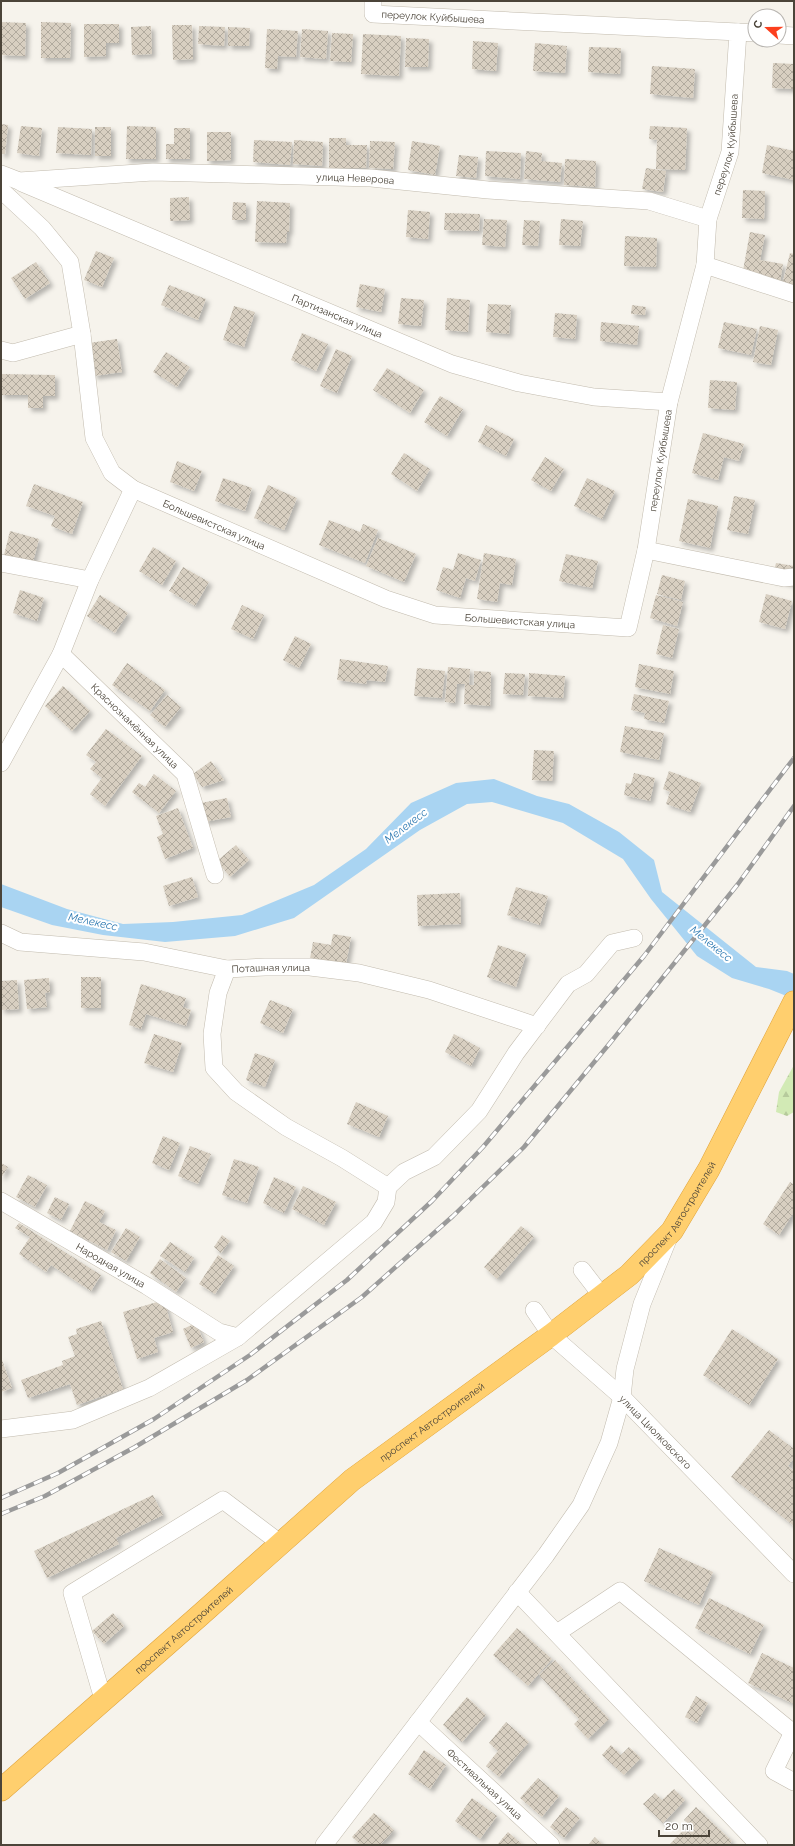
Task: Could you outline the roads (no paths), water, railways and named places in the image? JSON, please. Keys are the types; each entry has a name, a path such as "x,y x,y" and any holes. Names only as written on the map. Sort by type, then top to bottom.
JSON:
{"highway":[{"name":"проспект Автостроителей","path":"3,1785 198,1617 352,1480 629,1275 672,1231 709,1169 794,1002"}],"street":[{"name":"переулок Куйбышева","path":"373,1 373,14 747,32 730,152 708,219 705,265 669,402 646,550 628,628"},
{"name":"улица Неверова","path":"1,174 18,181 153,172 370,178 488,190 650,202 708,219"},
{"name":"Партизанская улица","path":"18,181 452,364 519,383 594,397 669,402"},
{"name":"Большевистская улица","path":"1,190 42,228 70,262 82,334 94,438 112,473 133,489 386,598 435,614 628,628"},
{"path":"705,265 794,294"},
{"path":"1,350 13,353 82,334"},
{"path":"1,763 61,654 90,580 133,489"},
{"path":"646,550 784,578 794,577"},
{"path":"1,563 90,580"},
{"name":"Краснознамённая улица","path":"61,654 185,774 216,875"},
{"name":"Поташная улица","path":"1,933 20,942 144,952 227,969 310,967 359,973 429,990 537,1026"},
{"path":"1,1429 73,1420 149,1388 238,1337 374,1222 386,1202 388,1187 404,1172 434,1157 480,1111 516,1053 568,984 586,974 612,943 634,938"},
{"path":"227,969 218,992 212,1034 214,1068 236,1092 286,1127 342,1158 388,1187"},
{"name":"Народная улица","path":"1,1201 147,1286 219,1332 238,1337"},
{"name":"улица Циолковского","path":"672,1231 642,1304 625,1369 622,1398 794,1574"},
{"path":"582,1270 602,1296"},
{"path":"331,1842 418,1722 581,1505 609,1443 622,1398 551,1334 534,1310"},
{"path":"103,1699 72,1593 223,1500 280,1543"},
{"path":"556,1633 620,1591 793,1731 774,1771 794,1782"},
{"path":"517,1592 759,1845"},
{"name":"Фестивальная улица","path":"418,1722 551,1845"}],"water":[{"name":"Мелекесс","path":"494,779 537,796 569,804 619,832 654,860 662,892 756,967 787,971 794,974 794,999 769,989 732,978 697,956 651,899 623,859 563,823 492,802 467,804 420,830 294,918 235,936 165,942 103,935 52,925 1,907 1,884 67,909 123,924 173,922 242,915 314,885 366,849 411,803 456,783"}],"railway":[{"path":"1,1498 58,1473 154,1419 250,1355 347,1280 432,1201 483,1147 644,956 794,758"},
{"path":"1,1514 45,1496 135,1447 247,1380 362,1297 453,1216 524,1147 738,884 794,806"}]}
